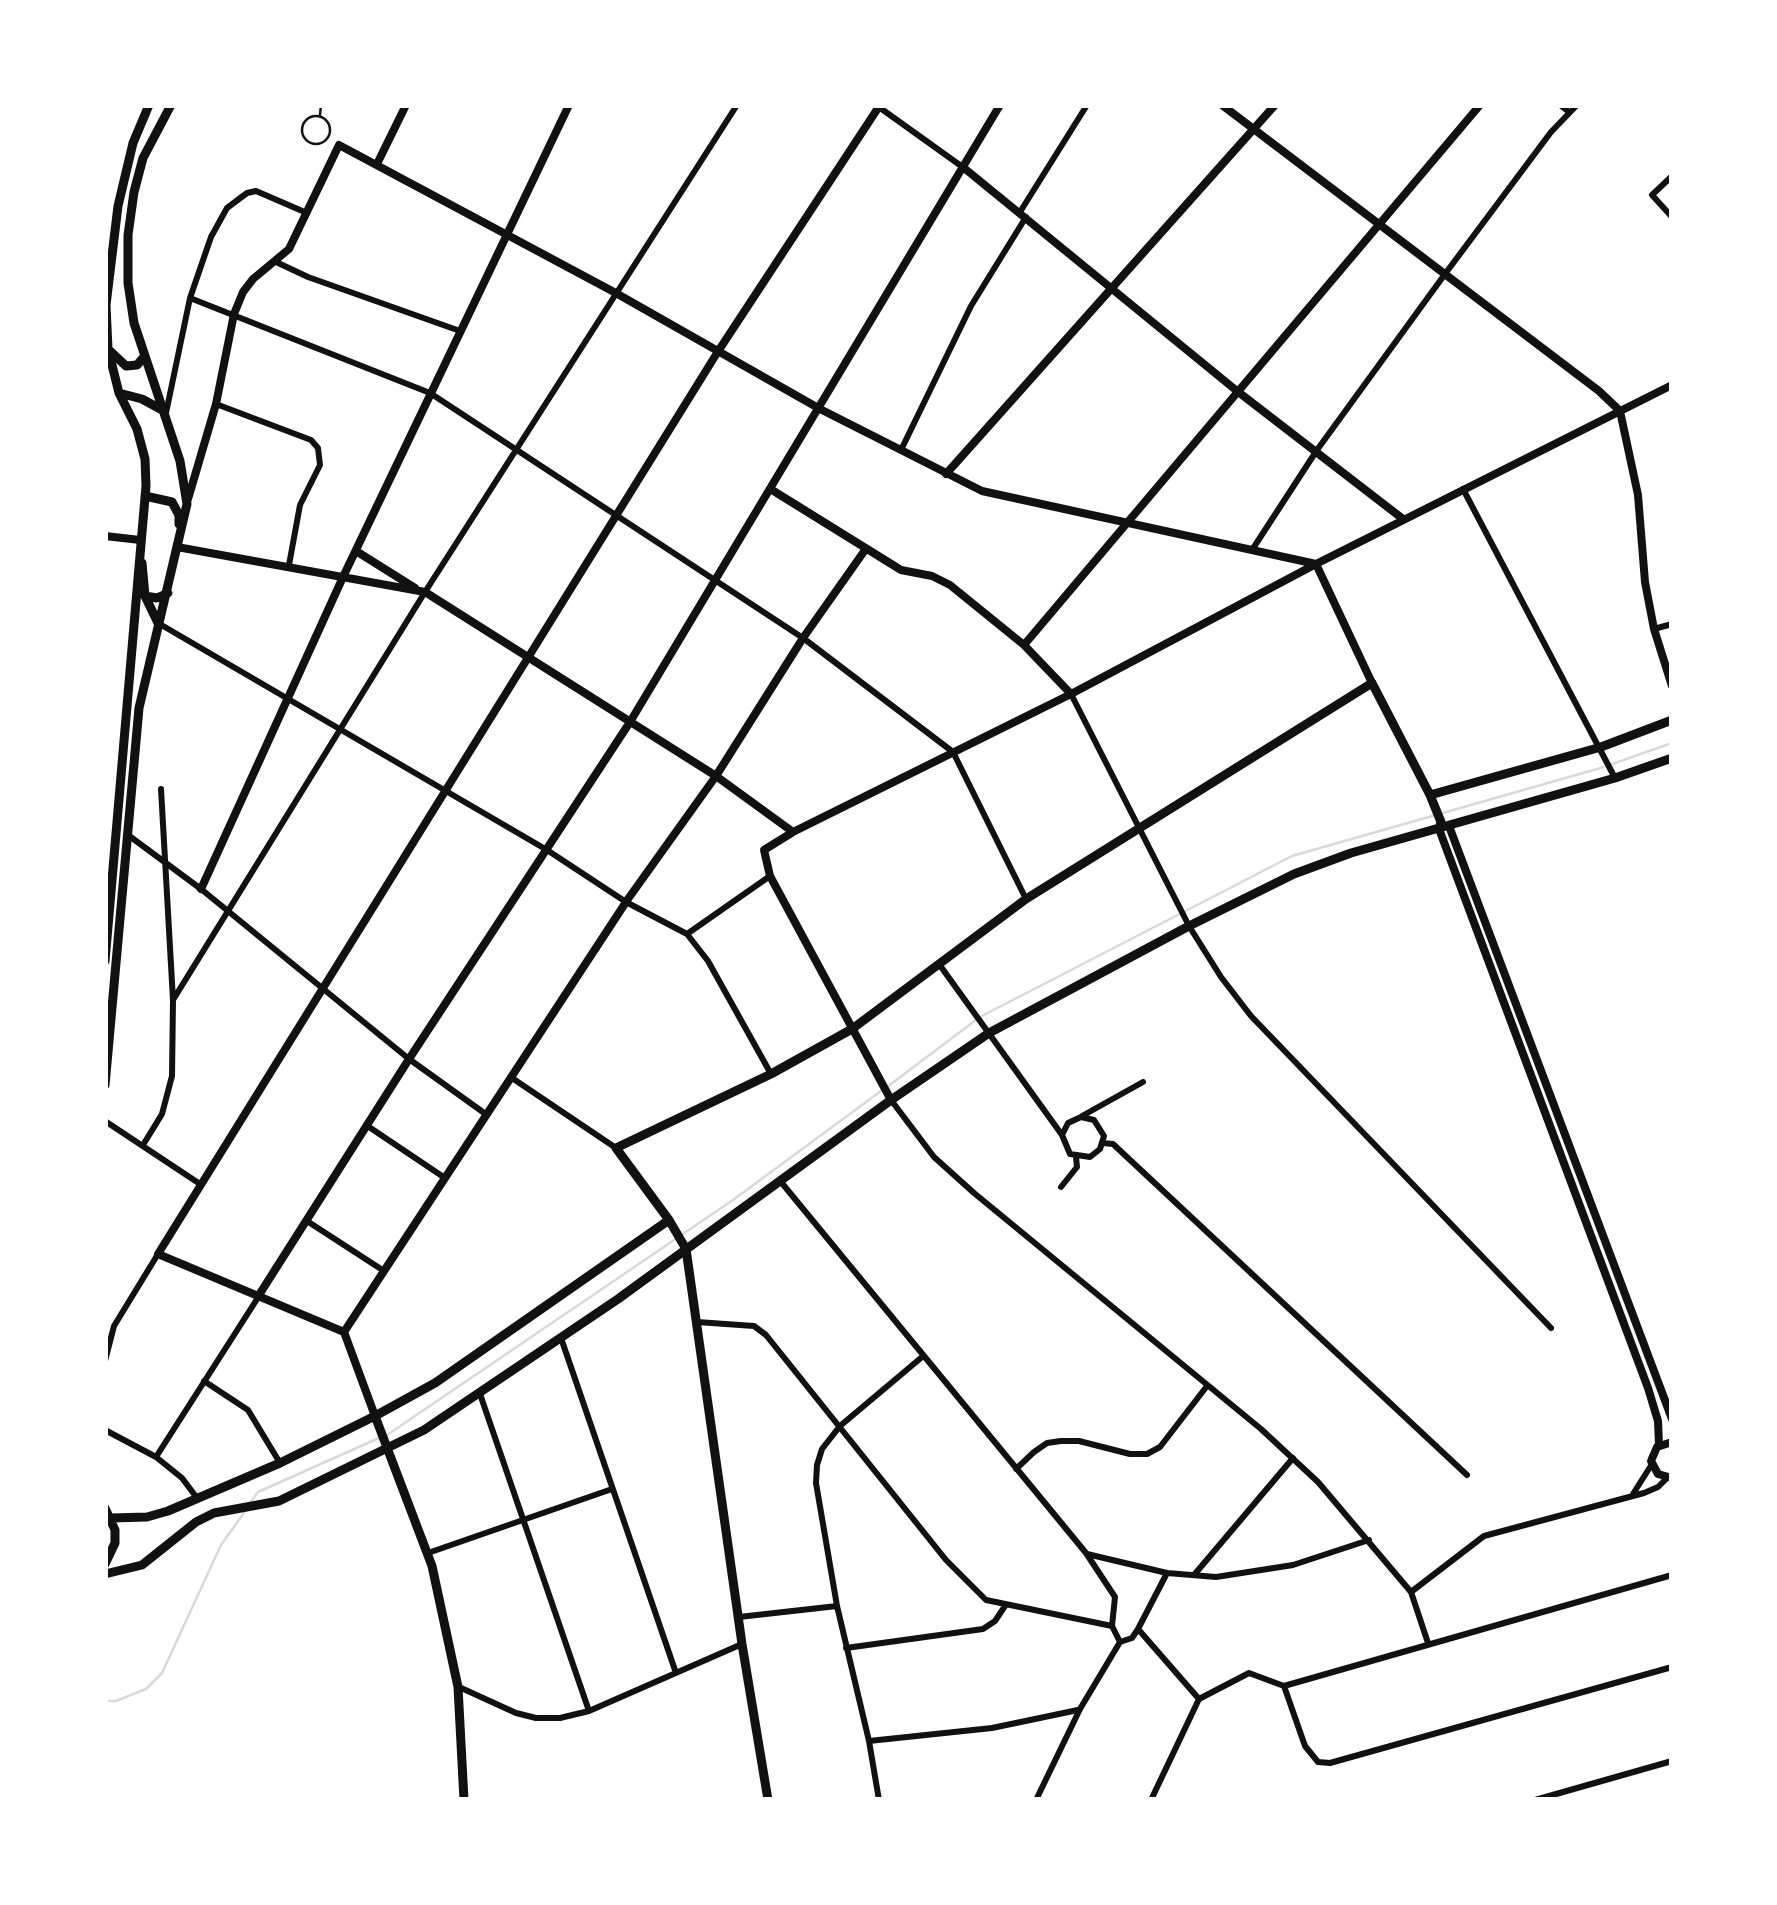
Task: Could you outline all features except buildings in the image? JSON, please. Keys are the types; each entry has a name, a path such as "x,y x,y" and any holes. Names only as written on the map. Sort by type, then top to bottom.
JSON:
{"main road":[{"path":"105,960 145,496 144,459 108,348 108,289 118,206 133,144 149,105"},
{"path":"105,1085 139,708 187,504 180,462 144,356 128,284 128,235 134,192 143,158 171,105"},
{"path":"108,348 126,366 137,364 144,356"},
{"path":"120,393 142,399 166,413"},
{"path":"145,496 166,498 177,508 178,547"},
{"path":"140,540 145,596 158,623"},
{"path":"145,596 157,598 168,594"},
{"path":"768,1800 684,1245 616,1148 771,1074 852,1029 1026,899 1372,683 1442,824"},
{"path":"1432,800 1601,747 1672,720"},
{"path":"105,1574 142,1565 196,1522 234,1508 262,1507 386,1447 480,1394 684,1245 781,1182 889,1096 987,1028 1187,922 1351,852 1672,758"},
{"path":"105,1564 115,1543 108,1513 147,1516 280,1464 377,1420 671,1224"},
{"path":"377,1420 428,1553 458,1687 464,1800"}],"street":[{"path":"377,164 406,105"},
{"path":"201,889 356,550 568,105"},
{"path":"173,1000 614,292 737,105"},
{"path":"156,1457 408,1059 630,722 1000,105"},
{"path":"900,452 971,306 1086,105"},
{"path":"1222,105 1599,391 1620,411 1638,495 1654,628 1672,686"},
{"path":"946,474 1275,105"},
{"path":"1024,645 1480,105"},
{"path":"1560,105 1569,112"},
{"path":"1252,550 1317,450 1445,274 1577,105"},
{"path":"105,1361 114,1326 200,1184 716,353 878,106 1023,214 1237,390 1403,519"},
{"path":"187,504 216,404 234,314 253,279 288,249 339,145 614,292 820,410 982,491 1316,564"},
{"path":"1672,176 1652,194 1672,218"},
{"path":"166,413 190,298 211,238 227,208 236,199 256,192 308,213"},
{"path":"276,262 460,331"},
{"path":"190,298 430,392 803,638 953,752 1026,899"},
{"path":"1428,1643 1411,1592 1293,1458 960,1181 912,1132 770,876 764,850 1403,519 1672,385"},
{"path":"105,392 120,393"},
{"path":"216,404 311,440 318,448 320,465 300,505 288,565"},
{"path":"1463,489 1614,775"},
{"path":"772,490 902,570 940,579 1024,645 1071,694 1178,906 1251,1016 1550,1328"},
{"path":"105,536 140,540"},
{"path":"178,547 415,588"},
{"path":"356,550 716,776 793,832"},
{"path":"344,1332 626,902 716,776 803,638 865,550"},
{"path":"1316,564 1372,683"},
{"path":"158,623 546,850 626,902 687,934 708,961 771,1074"},
{"path":"1654,628 1672,624"},
{"path":"143,1145 168,1096 173,1000 161,789"},
{"path":"1442,824 1672,1420"},
{"path":"1442,824 1648,1388 1660,1445"},
{"path":"128,836 201,889 408,1059 486,1115"},
{"path":"687,934 770,876"},
{"path":"938,963 1062,1135 1065,1149 1076,1157 1096,1154 1103,1143 1099,1124 1081,1117"},
{"path":"512,1078 616,1148"},
{"path":"1062,1135 1068,1122 1143,1082"},
{"path":"105,1121 200,1184"},
{"path":"366,1125 445,1178"},
{"path":"1103,1143 1112,1144 1466,1474"},
{"path":"1060,1187 1077,1168 1076,1157"},
{"path":"781,1182 1086,1554 1115,1597 1112,1626 1120,1642"},
{"path":"307,1221 384,1271"},
{"path":"158,1254 344,1332 377,1420"},
{"path":"698,1322 754,1326 766,1335 969,1586 986,1600 1112,1626"},
{"path":"561,1338 676,1673"},
{"path":"879,1800 837,1606 816,1483 822,1448 840,1426 922,1357"},
{"path":"204,1380 248,1410 280,1464"},
{"path":"1016,1470 1047,1443 1061,1440 1148,1454 1160,1448 1207,1386"},
{"path":"480,1394 589,1711"},
{"path":"105,1430 156,1457 182,1478 198,1498"},
{"path":"1632,1495 1652,1464 1653,1452 1672,1442"},
{"path":"1192,1577 1293,1458"},
{"path":"1652,1464 1656,1472 1671,1478"},
{"path":"1411,1592 1484,1536 1658,1487 1671,1478"},
{"path":"428,1553 612,1489"},
{"path":"1086,1554 1192,1577 1293,1565 1369,1540"},
{"path":"1036,1800 1080,1709 1120,1642 1132,1638 1138,1629 1168,1573"},
{"path":"1150,1800 1200,1699 1249,1674 1284,1686 1672,1575"},
{"path":"738,1617 837,1606"},
{"path":"846,1648 983,1629 995,1621 1004,1606"},
{"path":"1138,1629 1200,1699"},
{"path":"458,1687 516,1713 560,1718 589,1711 742,1644"},
{"path":"1284,1686 1304,1746 1318,1762 1330,1763 1672,1667"},
{"path":"869,1741 992,1728 1080,1709"},
{"path":"1535,1800 1672,1761"}],"lane":[{"path":"321,105 320,117 329,126 328,136"},
{"path":"320,117 307,120 302,127 304,136 314,144 328,136"},
{"path":"328,136 339,145"}],"waterway":[{"path":"1612,764 1672,743"},
{"path":"887,1087 980,1017 1292,856 1604,767"},
{"path":"387,1435 733,1200 881,1091"},
{"path":"250,1503 258,1492 379,1438"},
{"path":"105,1701 116,1701 146,1689 162,1673 221,1545 246,1510"}]}
